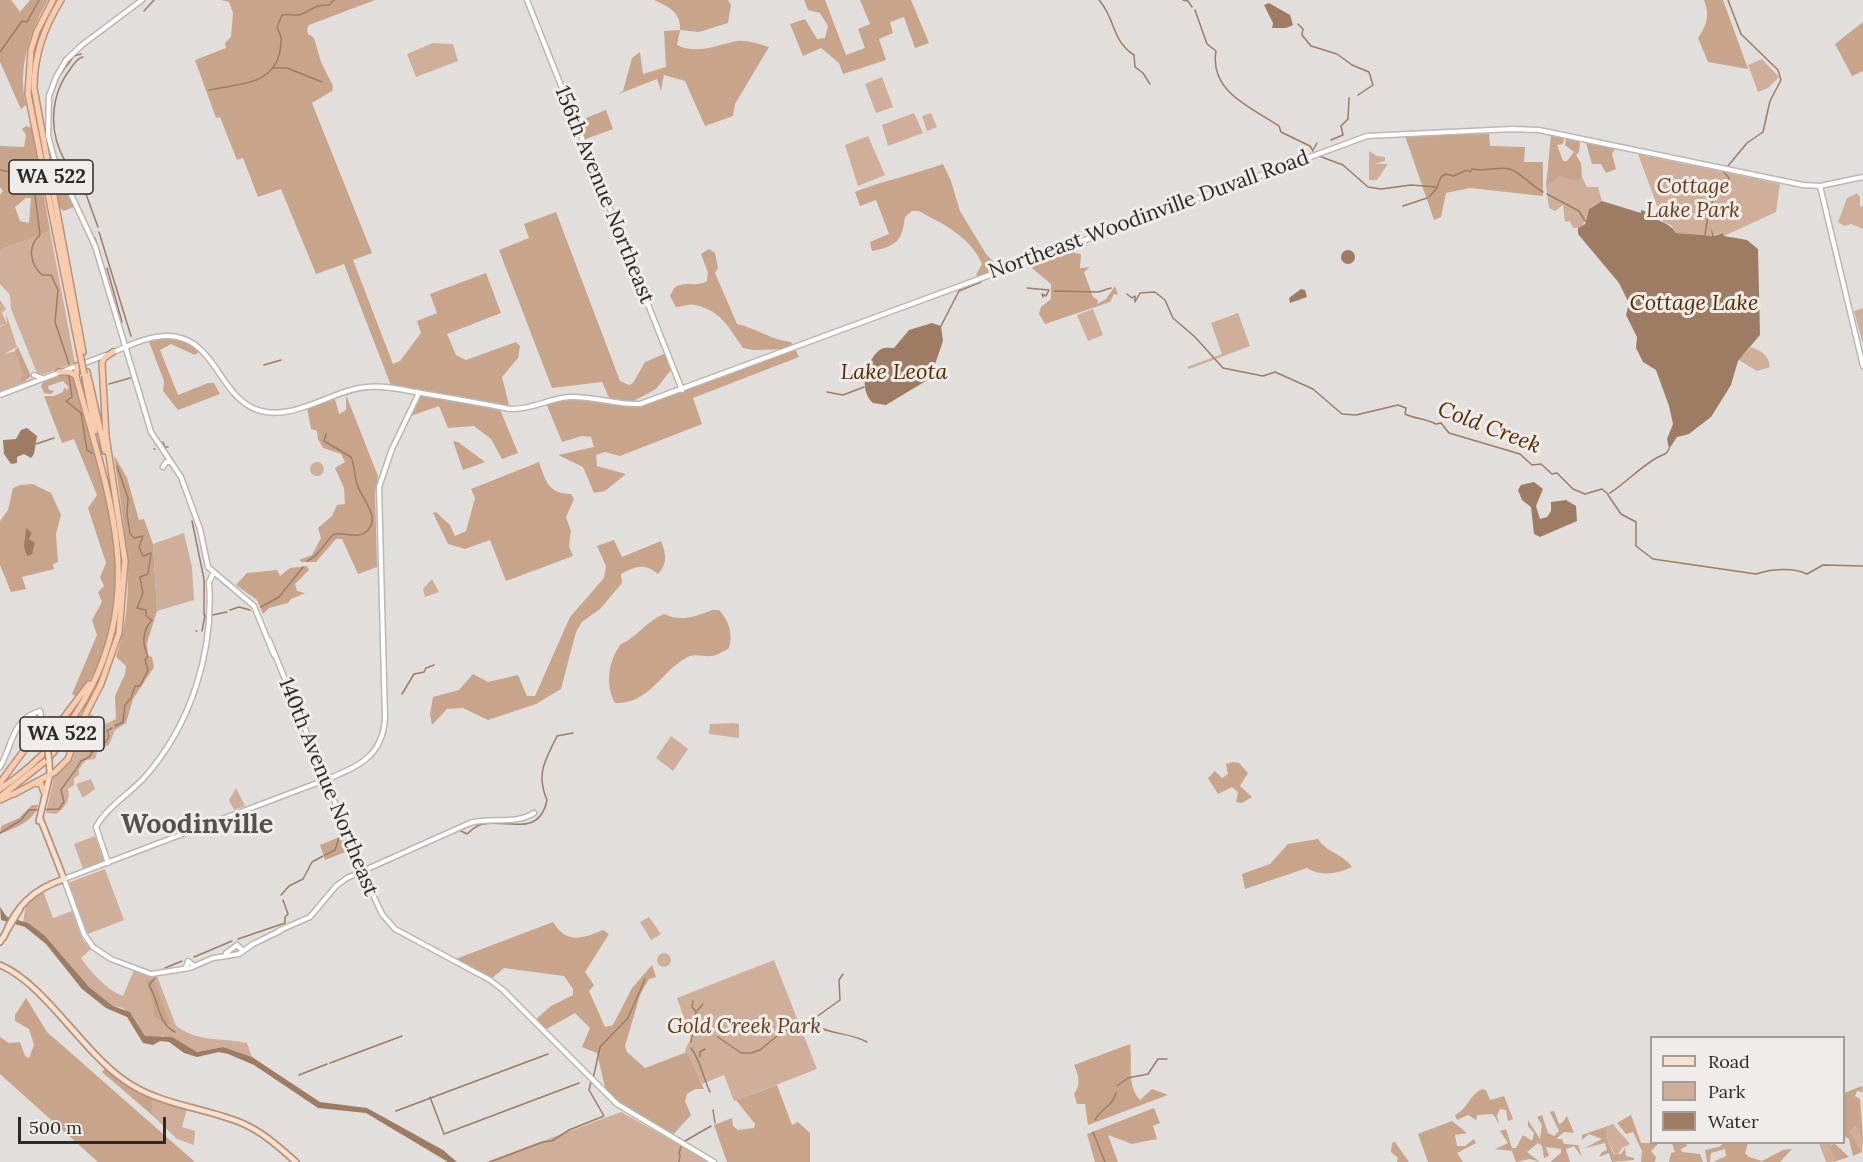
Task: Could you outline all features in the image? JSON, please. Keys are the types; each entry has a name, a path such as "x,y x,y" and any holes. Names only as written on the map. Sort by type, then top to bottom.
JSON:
{"highway":[{"name":"WA 522","path":"0,799 48,759 77,725 92,700 115,647 123,604 123,544 111,479 81,353 28,94 28,67 37,31 53,0"},
{"name":"WA 522","path":"62,0 39,45 34,88 81,353"},
{"path":"111,479 103,360 113,352"},
{"path":"98,357 103,374"},
{"path":"77,366 76,376 103,474"},
{"path":"59,372 70,372 76,376"},
{"name":"WA 522","path":"0,789 34,763 61,735 85,700 103,662 115,614 118,574 114,527 86,373"},
{"path":"0,783 28,745 57,724 81,698 103,662"},
{"path":"14,794 68,759 92,700"},
{"path":"42,721 50,726 57,724"},
{"path":"0,799 36,783 43,786 44,795"}],"main road":[{"path":"108,863 96,827 153,768 186,712 206,649 209,582 213,574 207,563 194,509 181,477 151,432 93,238 54,158 48,136 47,113 53,84 66,60 82,45 142,0"},
{"name":"156th Avenue Northeast","path":"527,0 682,390"},
{"name":"Northeast Woodinville Duvall Road","path":"0,395 125,347 157,337 172,337 192,342 213,361 241,400 265,411 286,412 346,390 379,386 520,410 572,397 619,404 640,404 1367,136 1466,130 1539,130 1794,184 1820,186 1863,177"},
{"path":"1820,186 1863,366"},
{"path":"34,375 43,378"},
{"path":"0,942 21,907 36,891 325,780 367,760 383,736 385,718 379,487 386,462 419,393"},
{"path":"163,466 166,462 171,462"},
{"name":"140th Avenue Northeast","path":"213,574 254,606 362,871 385,918 403,934 490,980 503,990 617,1104 714,1162"},
{"path":"0,766 14,730 24,719 40,711 50,771 40,815 84,934 93,947 111,959 163,974 233,950 236,945 241,949"},
{"path":"24,719 31,716 37,717 44,735"},
{"path":"233,950 238,954 241,949 305,921 339,883 362,871 475,822 523,819 534,813"},
{"path":"0,965 27,982 104,1064 125,1081 154,1096 246,1125 267,1137 296,1162"}],"green space":[{"path":"433,43 453,44 458,61 416,77 407,54"},
{"path":"1762,59 1779,77 1768,88 1758,92 1748,65"},
{"path":"882,77 893,107 876,113 865,84"},
{"path":"914,113 923,133 888,146 882,125"},
{"path":"931,113 937,127 927,131 922,116"},
{"path":"868,136 885,175 858,186 845,145"},
{"path":"1369,151 1377,156 1385,157 1385,161 1375,164 1388,164 1377,180 1369,180"},
{"name":"Cottage Lake Park","path":"1638,154 1780,184 1776,212 1724,236 1723,233 1703,237 1676,233 1671,225 1663,222"},
{"path":"1560,175 1579,181 1582,177 1587,187 1598,187 1602,201 1591,207 1583,224 1578,228 1573,228 1570,221 1565,222 1563,205 1555,211 1549,208 1546,186 1555,176"},
{"path":"1857,193 1860,197 1860,207 1863,206 1863,229 1851,224 1844,226 1838,222 1847,198"},
{"path":"50,231 75,363 41,375 37,373 11,309 10,295 0,284 0,250"},
{"path":"0,300 6,309 2,313 7,324 6,313 17,347 4,354 16,351 22,373 20,380 24,382 32,378 31,380 0,392 0,327 6,324 0,326"},
{"path":"1863,308 1863,344 1854,311"},
{"path":"1093,309 1103,335 1088,341 1077,315"},
{"path":"1238,313 1250,346 1189,369 1187,367 1222,354 1211,323"},
{"path":"1751,347 1764,354 1770,367 1757,371 1739,360"},
{"path":"317,462 322,464 324,469 322,474 317,476 312,474 310,469 312,464"},
{"path":"184,533 192,567 194,600 157,611 153,544"},
{"path":"432,579 439,592 425,597 423,589"},
{"path":"91,713 99,726 112,721 115,730 109,745 98,750 95,759 86,760 79,769 79,775 74,778 74,785 68,789 67,803 63,809 56,814 46,813 54,776 72,760"},
{"path":"710,724 739,724 739,738 709,734"},
{"path":"671,736 688,749 673,771 656,758"},
{"path":"91,779 95,789 83,798 76,784"},
{"path":"236,788 245,806 234,810 229,800"},
{"path":"95,836 104,861 83,869 74,844"},
{"path":"105,869 124,920 88,934 68,883"},
{"path":"43,891 53,918 72,911 83,940 91,949 81,958 105,985 123,996 134,970 157,976 176,1026 193,1035 247,1043 252,1057 223,1047 197,1052 163,1036 154,1038 145,1036 133,1016 123,1008 113,1006 89,987 47,943 23,923 26,904"},
{"path":"649,917 661,934 651,940 640,922"},
{"path":"664,953 669,955 671,960 669,965 664,967 659,965 657,960 659,955"},
{"name":"Gold Creek Park","path":"774,960 817,1069 734,1101 724,1075 702,1084 685,1050 691,1038 677,998"},
{"path":"152,1099 187,1109 182,1127 195,1131 194,1145 177,1139 152,1115"},
{"path":"621,1112 710,1162 486,1162"},
{"path":"1613,1124 1630,1144 1622,1148 1618,1155 1615,1155 1606,1136 1608,1126"},
{"path":"1856,1127 1863,1139 1862,1152 1850,1131"},
{"path":"1819,1144 1831,1144 1836,1158 1833,1162 1826,1162"}],"shaded area":[{"path":"0,0 11,0 20,12 30,0 48,0 27,50 23,77 26,105 21,109 0,62"},
{"path":"221,0 375,0 309,25 307,29 308,34 314,38 321,62 333,86 332,91 312,103 372,253 353,260 393,364 400,361 421,333 417,321 437,313 430,294 486,273 501,313 447,334 456,355 466,360 516,342 520,346 518,358 502,377 510,409 499,407 518,453 502,459 491,439 474,426 448,428 439,406 408,417 419,393 392,388 344,264 316,274 281,189 258,197 243,158 237,160 220,117 216,118 195,60 226,48 225,43 231,37 233,13 229,2"},
{"path":"654,0 728,0 731,5 728,23 699,32 680,30 676,14"},
{"path":"804,0 825,0 846,55 865,48 858,29 870,24 860,0 911,0 929,43 915,48 904,17 890,22 893,33 879,39 886,60 843,74 839,63 821,48 803,56 790,24 805,19 817,39 825,38 828,26 820,13 808,10"},
{"path":"1704,0 1723,0 1748,69 1708,62 1698,38 1707,20"},
{"path":"1863,22 1863,71 1852,76 1835,44"},
{"path":"680,30 677,45 684,48 707,48 737,41 753,42 769,47 735,104 733,116 705,126 685,81 664,75 661,91 657,79 616,95 623,91 632,58 640,52 643,74 666,67 664,31"},
{"path":"606,110 613,129 583,140 576,122"},
{"path":"26,126 32,128 50,231 0,250 0,195 3,191 0,187 0,146 24,147 26,135 22,129","holes":["26,198 31,198 29,223 20,221 15,207"]},
{"path":"1489,134 1490,146 1525,147 1524,162 1543,162 1543,196 1470,188 1446,193 1441,217 1434,220 1405,136"},
{"path":"1551,135 1564,137 1563,144 1557,145 1563,161 1567,161 1574,152 1565,145 1566,138 1580,141 1579,152 1576,155 1581,163 1582,177 1579,181 1563,178 1560,175 1546,186"},
{"path":"1586,143 1615,149 1612,154 1616,169 1606,173 1601,164 1592,164"},
{"path":"943,164 960,211 986,254 995,263 1009,266 980,277 976,275 982,264 971,246 955,232 919,211 912,211 905,217 897,241 888,247 872,251 870,242 889,234 876,200 860,206 855,192"},
{"path":"55,166 74,207 63,211 59,206 51,168"},
{"path":"556,212 620,381 629,385 633,383 645,362 666,353 673,367 656,389 628,404 653,401 793,349 743,348 724,321 712,311 693,305 676,307 670,296 674,288 707,281 708,273 701,254 709,249 715,253 718,268 715,273 737,324 791,342 799,357 693,398 702,424 620,456 605,452 596,455 597,466 626,474 605,491 594,493 583,467 558,455 594,447 591,437 582,436 562,442 546,403 572,397 611,402 602,382 552,388 499,250 529,238 524,224"},
{"path":"1070,248 1075,253 1081,254 1080,268 1090,267 1084,272 1093,297 1098,300 1097,304 1106,299 1115,286 1118,295 1114,294 1110,302 1045,324 1039,314 1041,307 1051,299 1051,284 1032,268 1033,262"},
{"path":"182,338 202,349 195,355 171,344 160,350 178,395 208,383 214,383 220,394 178,410 163,391 164,381 148,339"},
{"path":"18,347 31,376 24,382 20,380 22,373 15,350"},
{"path":"67,373 74,376 93,440 109,510 114,545 113,613 106,645 97,666 78,698 72,694 97,635 92,620 102,602 98,592 104,586 100,577 106,563 88,508 97,495 74,439 62,443 44,396 54,396 63,392 64,387 67,390 69,388 63,381 48,386 49,390 54,391 51,394 44,393 41,386 43,382"},
{"path":"346,395 378,476 375,494 377,567 358,574 342,539 336,539 316,562 299,560 312,555 321,538 318,528 332,516 337,505 345,504 344,488 335,468 345,462 341,454 323,448 317,431 311,429 307,408 335,399 339,414 346,410"},
{"path":"453,441 458,442 485,462 463,470"},
{"path":"114,455 127,478 139,520 144,519 153,544 157,611 147,643 148,656 152,657 154,667 133,699 126,723 115,730 112,721 116,719 115,696 125,674 126,666 116,657 127,607 128,582 125,532"},
{"path":"539,462 549,485 557,491 571,494 574,499 566,517 571,531 569,546 573,556 506,581 490,540 465,549 448,544 433,513 436,512 450,525 455,536 466,531 475,498 471,489"},
{"path":"33,484 51,493 61,515 56,534 58,562 53,564 54,569 22,577 26,589 11,592 0,565 0,521 8,510 13,488"},
{"path":"614,540 622,557 661,541 665,562 658,574 649,568 640,567 621,574 622,583 600,609 582,622 576,632 561,689 536,704 488,720 463,708 447,709 432,725 430,714 433,697 459,690 473,674 488,682 518,675 527,696 535,696 570,617 604,578 606,566 597,546"},
{"path":"307,566 309,570 295,584 297,591 305,593 291,599 288,603 269,608 263,614 257,600 236,585 247,573 277,570 280,576 290,568"},
{"path":"719,610 728,623 731,638 729,648 712,656 688,657 675,665 653,687 636,699 615,703 610,689 609,673 613,658 621,644 664,614 676,618 688,618"},
{"path":"1239,763 1248,773 1240,786 1252,797 1242,803 1236,802 1238,792 1232,787 1218,794 1208,778 1215,771 1222,778 1228,774 1226,764"},
{"path":"32,805 38,805 33,816 17,827 0,834 1,826 19,818"},
{"path":"347,834 353,849 325,860 320,845"},
{"path":"1318,839 1352,867 1329,874 1318,873 1307,868 1245,889 1242,874 1270,864 1288,844"},
{"path":"553,922 563,934 569,937 588,936 603,930 609,934 585,972 594,985 589,991 605,1027 613,1025 632,988 652,965 656,977 649,979 640,995 625,1046 627,1052 645,1068 687,1052 704,1089 695,1089 687,1094 685,1101 691,1115 671,1137 607,1096 597,1053 582,1047 590,1028 575,1013 543,1031 534,1021 551,1006 573,995 573,989 564,976 504,968 490,980 453,960"},
{"path":"154,980 170,1024 164,1024 154,1016 153,1001 146,981"},
{"path":"26,998 47,1032 195,1162 98,1162 0,1074 0,1037 9,1043 20,1042 25,1056 29,1058 34,1045 29,1029 15,1021 15,1015"},
{"path":"1130,1044 1131,1080 1140,1100 1152,1089 1168,1095 1088,1125 1085,1104 1077,1104 1074,1094 1078,1087 1078,1080 1074,1065"},
{"path":"105,1068 127,1085 152,1099 152,1115 102,1072"},
{"path":"777,1085 792,1125 798,1122 810,1133 810,1162 727,1162 714,1125 732,1118 733,1126 738,1130 754,1128 755,1124 736,1100"},
{"path":"1862,1086 1863,1092 1857,1091 1855,1096 1860,1099 1863,1139 1856,1127 1850,1131 1862,1152 1853,1156 1849,1139 1845,1137 1845,1093"},
{"path":"1482,1089 1486,1090 1490,1100 1504,1096 1513,1119 1508,1121 1506,1110 1500,1109 1497,1115 1499,1124 1493,1114 1477,1115 1476,1120 1468,1115 1457,1120 1455,1115 1463,1109 1473,1095"},
{"path":"1154,1108 1160,1123 1153,1126 1157,1139 1132,1144 1108,1135 1118,1162 1095,1162 1087,1134"},
{"path":"1554,1111 1559,1124 1567,1116 1574,1133 1564,1132 1556,1139 1562,1139 1564,1144 1578,1145 1582,1157 1574,1146 1566,1149 1570,1162 1550,1162 1561,1153 1561,1149 1546,1147 1549,1156 1544,1158 1542,1146 1538,1143 1527,1152 1540,1162 1530,1159 1516,1162 1512,1151 1495,1149 1508,1143 1500,1131 1506,1129 1512,1148 1516,1148 1523,1135 1532,1141 1534,1133 1528,1126 1528,1120 1540,1139 1542,1125 1537,1117 1542,1115 1548,1133 1554,1136 1559,1131 1550,1112"},
{"path":"1631,1115 1641,1143 1658,1144 1651,1151 1656,1157 1655,1162 1641,1162 1642,1151 1633,1132 1626,1134 1617,1123"},
{"path":"1452,1121 1467,1133 1455,1135 1457,1146 1465,1146 1474,1139 1476,1143 1457,1153 1463,1162 1428,1162 1418,1134"},
{"path":"1608,1126 1606,1136 1614,1155 1621,1154 1625,1148 1626,1156 1634,1160 1612,1162 1609,1153 1599,1157 1607,1150 1605,1143 1585,1148 1602,1139 1589,1134 1582,1140 1582,1135"},
{"path":"1395,1142 1409,1162 1397,1162 1398,1158 1391,1152 1392,1143"},
{"path":"1672,1144 1686,1144 1687,1146 1681,1149 1682,1152 1700,1154 1703,1162 1669,1162 1671,1153 1675,1152"},
{"path":"1723,1144 1748,1144 1745,1153 1749,1157 1762,1161 1783,1150 1792,1149 1780,1162 1713,1162 1726,1156 1725,1149 1711,1153 1710,1162 1707,1162 1705,1150"},
{"path":"1835,1144 1849,1157 1833,1162 1835,1158 1830,1147"}],"water":[{"path":"1269,3 1290,15 1293,25 1286,28 1272,28 1273,23 1264,5"},
{"name":"Cottage Lake","path":"1602,201 1641,213 1641,210 1647,212 1670,226 1676,233 1712,236 1711,228 1714,236 1723,233 1724,236 1747,240 1758,249 1760,335 1738,361 1731,385 1711,417 1689,434 1677,437 1669,449 1667,439 1673,424 1669,406 1656,370 1643,362 1636,348 1637,337 1626,315 1629,303 1619,283 1578,234 1578,228 1585,224 1589,209"},
{"path":"1348,250 1353,252 1355,257 1353,262 1348,264 1343,262 1341,257 1343,252"},
{"path":"1301,289 1305,290 1307,297 1290,303 1289,298"},
{"name":"Lake Leota","path":"932,323 941,326 943,341 932,373 934,376 886,405 873,403 868,397 865,382 868,366 876,353 881,349 894,348 909,330"},
{"path":"27,428 37,436 34,454 31,458 24,454 17,457 17,463 11,464 4,454 3,440 16,439 21,430"},
{"path":"1534,482 1543,489 1536,506 1540,519 1547,517 1551,511 1551,502 1566,500 1576,506 1577,521 1540,537 1534,534 1531,507 1522,500 1518,490 1521,485"},
{"path":"26,528 32,533 29,539 35,543 32,554 27,556 24,547"},
{"path":"0,907 7,917 28,923 44,935 89,987 113,1006 130,1012 145,1036 172,1037 197,1052 223,1047 252,1057 320,1102 367,1108 443,1150 457,1162 448,1162 366,1113 318,1108 254,1065 228,1054 219,1052 197,1057 184,1053 169,1042 160,1041 153,1045 143,1043 127,1017 106,1008 82,989 46,944 25,927 1,920"}],"waterway":[{"path":"0,52 22,21 27,22 39,0"},
{"path":"144,11 154,0"},
{"path":"209,90 246,83 267,74 279,55 281,38 277,27 282,15 300,15 317,7 329,5 334,0"},
{"path":"1099,0 1121,43 1134,55 1135,67 1143,73 1150,84"},
{"path":"1183,0 1188,1 1192,7"},
{"path":"1728,0 1741,34 1778,70 1781,80 1770,101 1763,132 1747,143 1728,166"},
{"path":"1195,10 1207,44 1216,51 1216,65 1225,88 1245,105 1279,126 1281,132 1310,146 1313,151"},
{"path":"1298,24 1303,29 1302,35 1311,46 1337,54 1352,65 1369,72 1373,85 1358,95"},
{"path":"60,75 74,56 81,54"},
{"path":"65,161 56,138 55,101 64,79 76,62 83,57"},
{"path":"272,68 287,68 322,82"},
{"path":"52,95 59,77"},
{"path":"1331,140 1343,135 1341,126 1348,119 1349,98"},
{"path":"1313,150 1317,143"},
{"path":"1319,156 1343,165 1368,187 1381,189 1411,185 1437,187 1441,177 1446,174 1453,176 1467,170 1470,172 1472,169 1505,168 1518,174 1543,192"},
{"path":"67,165 86,194 98,227"},
{"path":"0,170 11,172 19,182 28,179 34,187 40,235 33,244 32,255 38,271 42,275 51,275 58,290 55,322 69,364"},
{"path":"1705,235 1713,199 1729,178 1724,172"},
{"path":"1429,197 1437,188"},
{"path":"1547,194 1579,211 1585,221"},
{"path":"1403,206 1427,198"},
{"path":"99,232 131,336"},
{"path":"95,238 105,271"},
{"path":"107,268 122,322"},
{"path":"941,326 959,291 981,282"},
{"path":"1027,288 1049,290 1046,296 1042,294 1043,297"},
{"path":"1054,291 1098,292 1111,288"},
{"name":"Cold Creek","path":"1127,294 1132,298 1135,296 1135,302 1140,293 1155,292 1165,300 1173,318 1195,337 1223,368 1263,376 1275,372 1313,389 1342,414 1356,415 1398,405 1406,408 1405,414 1409,416 1436,424 1441,423 1449,433 1520,454 1532,465 1541,464 1552,474 1557,473 1573,489 1585,494 1602,489 1608,494"},
{"path":"264,365 281,360"},
{"path":"69,376 72,397 66,401 81,413 87,450 92,453"},
{"path":"109,384 130,378"},
{"path":"827,392 843,395 864,387"},
{"path":"307,561 315,556 334,534 363,534 371,526 372,520 369,508 357,484 351,457 324,441 326,434"},
{"path":"36,444 54,438"},
{"path":"163,442 165,447 168,447"},
{"path":"1610,493 1669,449"},
{"path":"115,726 123,722 125,705 131,698 135,686 140,686 148,670 144,638 146,628 152,620 146,616 146,610 137,608 143,593 140,577 148,574 151,553 143,556 139,547 143,536 134,538 130,534 127,514 128,498 117,466"},
{"path":"1608,495 1621,514 1636,522 1636,546 1653,559 1756,574 1782,570 1795,570 1807,574 1823,565 1863,566"},
{"path":"192,521 204,579 204,615"},
{"path":"261,607 279,597 303,567"},
{"path":"230,610 239,607 250,610"},
{"path":"212,615 227,612"},
{"path":"202,631 205,615"},
{"path":"402,694 414,674 424,672 426,668 434,665"},
{"path":"0,833 21,820 29,810 59,809 64,802 61,790 81,761 89,757 97,745 106,742 109,736 107,731 112,728"},
{"path":"459,830 467,834 483,824 521,824 537,819 543,812 547,800 542,781 546,759 557,736 573,733"},
{"path":"325,855 335,850 339,838"},
{"path":"281,895 289,886 303,879 312,862 323,856"},
{"path":"238,939 285,923 285,917 288,914 283,900"},
{"path":"194,957 232,941"},
{"path":"165,968 182,961"},
{"path":"812,1024 815,1018 840,1000 839,980 843,974"},
{"path":"155,978 149,985 165,1024 175,1032"},
{"path":"593,1079 600,1047 628,1018 645,979"},
{"path":"691,1042 696,1012 692,1007 693,1001"},
{"path":"696,1012 703,1004"},
{"path":"718,1037 741,1053 751,1053 760,1050 783,1031 812,1024 867,1042"},
{"path":"330,1063 402,1036"},
{"path":"691,1048 710,1092"},
{"path":"700,1057 700,1052 705,1049"},
{"path":"396,1111 548,1054"},
{"path":"1117,1086 1128,1078 1148,1074 1158,1059 1167,1059"},
{"path":"299,1075 327,1064"},
{"path":"490,1162 543,1142 552,1141 569,1130 604,1116 589,1090 591,1082"},
{"path":"430,1097 444,1134 579,1083"},
{"path":"1095,1120 1116,1093"},
{"path":"713,1110 715,1123"},
{"path":"685,1141 711,1126"},
{"path":"1093,1132 1105,1162"},
{"path":"679,1154 681,1146"},
{"path":"679,1162 680,1155"}],"district":[{"name":"Woodinville","path":"197,825"}]}
